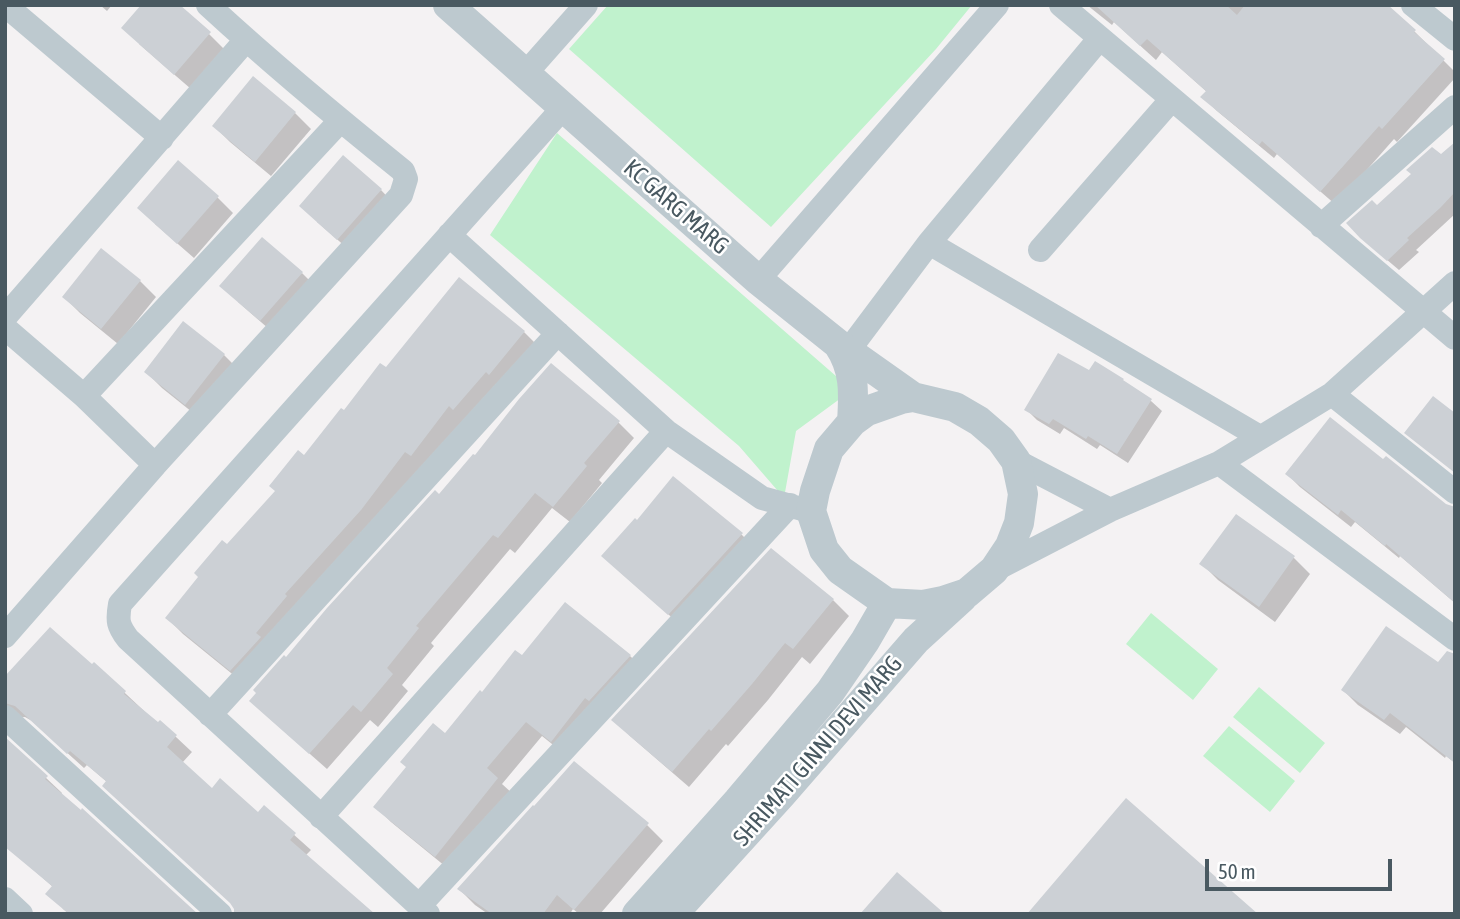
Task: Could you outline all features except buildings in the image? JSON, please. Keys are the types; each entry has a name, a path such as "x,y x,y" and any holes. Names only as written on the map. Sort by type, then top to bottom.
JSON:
{"street":[{"path":"5,5 162,138"},
{"path":"5,636 155,465 401,195 406,179 403,171 341,121 208,5"},
{"name":"KC GARG MARG","path":"447,5 758,280 843,347 913,397"},
{"path":"525,74 586,5"},
{"path":"758,280 998,5"},
{"path":"1061,5 1455,338"},
{"path":"1413,5 1455,38"},
{"path":"852,422 852,376 843,347 1100,38"},
{"path":"5,317 246,40"},
{"path":"1040,250 1172,99"},
{"path":"1321,226 1455,107"},
{"path":"564,108 120,604 117,619 128,639 424,910 800,508 815,491 829,449 852,422 867,411 913,397 955,407 979,421 1001,440 1016,461 1023,494 1019,523 1010,546 994,570"},
{"path":"84,396 341,121"},
{"path":"449,235 666,431 762,498 800,508 824,550 840,570 887,603 923,605 967,593 994,570 1110,510 1219,463 1332,394 1455,284"},
{"path":"929,243 1260,437"},
{"path":"5,328 84,396 155,465"},
{"path":"210,715 558,333"},
{"path":"1332,394 1455,492"},
{"path":"320,817 666,431"},
{"path":"1016,461 1110,510"},
{"path":"1219,463 1455,639"},
{"name":"SHRIMATI GINNI DEVI MARG","path":"673,914 916,640 967,593"},
{"name":"SHRIMATI GINNI DEVI MARG","path":"637,914 830,692 887,603"},
{"path":"5,718 220,914"},
{"path":"5,899 21,914"}],"green space":[{"path":"608,5 972,5 936,49 771,227 569,49"},
{"path":"557,133 852,390 796,431 784,498 739,446 490,235"},
{"path":"1151,613 1218,669 1193,700 1126,644"},
{"path":"1259,687 1325,743 1300,773 1233,717"},
{"path":"1229,726 1295,781 1270,812 1203,756"}]}
